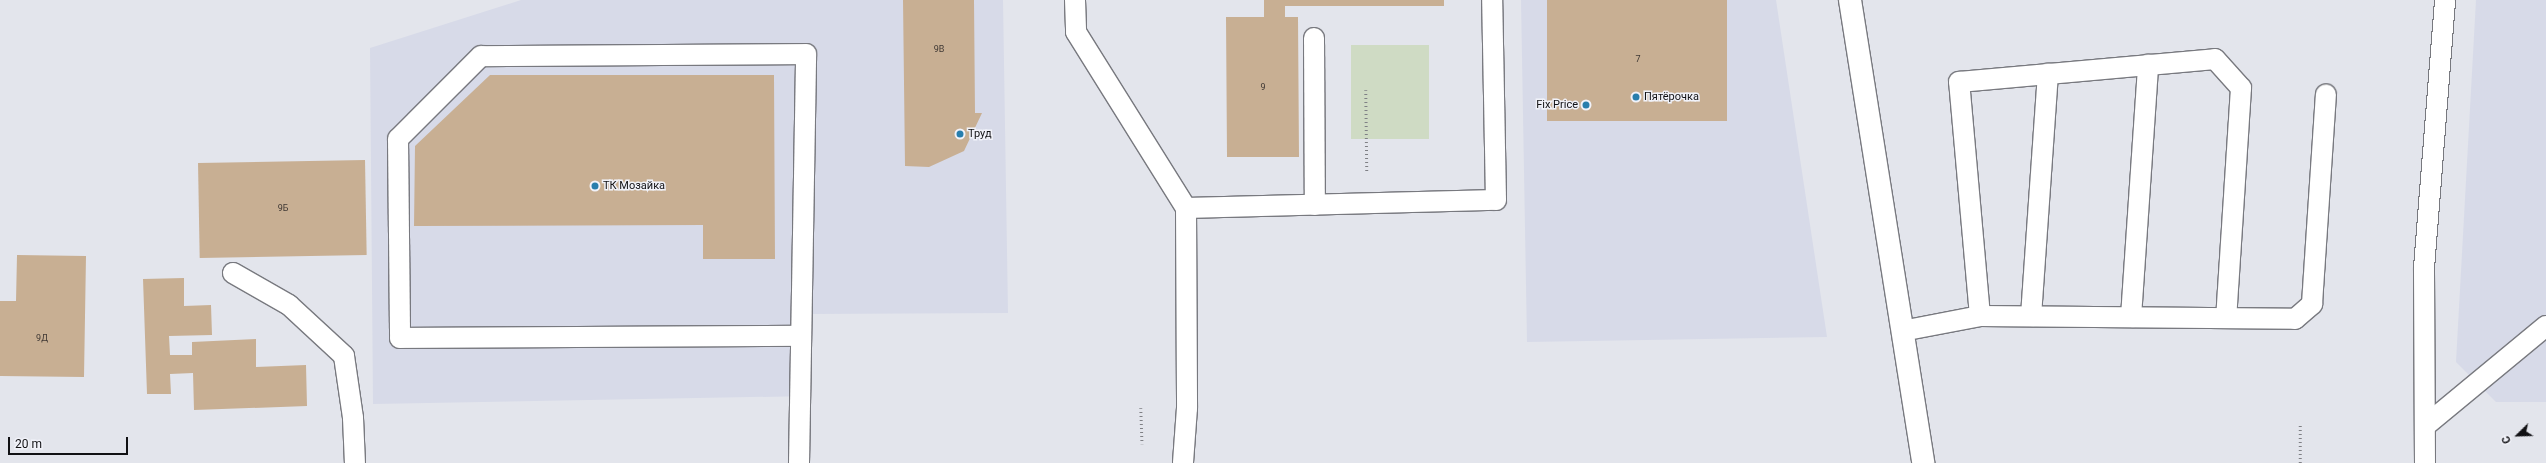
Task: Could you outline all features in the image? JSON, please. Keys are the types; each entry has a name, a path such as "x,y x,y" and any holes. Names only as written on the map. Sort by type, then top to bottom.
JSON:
{"street":[{"path":"1850,0 1923,463"}],"lane":[{"path":"1075,0 1076,32 1186,208 1187,408 1183,463"},
{"path":"1186,208 1496,200 1492,0"},
{"path":"2425,463 2424,268 2445,0"},
{"path":"1314,38 1315,205"},
{"path":"799,463 806,54 481,56 398,139 400,338 801,336"},
{"path":"1980,316 1959,82 2215,59 2241,88 2226,318"},
{"path":"2131,317 2148,65"},
{"path":"2031,316 2048,74"},
{"path":"1902,331 1980,316 2295,319 2312,304 2326,94"},
{"path":"233,273 289,305 344,356 353,418 355,463"},
{"path":"2425,426 2546,326"}],"path":[{"path":"1366,90 1367,204"},
{"path":"1141,408 1142,444"},
{"path":"2300,425 2300,463"}],"shaded area":[{"path":"521,0 1003,0 1008,313 809,314 811,396 373,404 370,48"},
{"path":"1521,0 1776,0 1827,337 1527,342"},
{"path":"2476,0 2546,0 2546,402 2496,402 2456,362"}],"green space":[{"path":"1351,45 1429,45 1429,139 1351,139"}],"building":[{"path":"903,0 974,0 975,113 982,113 964,151 929,167 905,166"},
{"path":"1264,0 1444,0 1444,6 1285,6 1285,17 1298,17 1299,157 1227,157 1226,17 1264,17"},
{"path":"1547,0 1727,0 1727,121 1547,121"},
{"name":"ТК Мозайка","path":"490,75 774,75 775,259 703,259 703,225 414,226 415,146"},
{"path":"365,160 367,255 200,258 198,163"},
{"path":"17,255 86,256 84,377 0,376 0,301 16,301"},
{"path":"184,278 184,306 211,305 212,335 169,336 170,355 192,355 192,342 256,339 256,367 306,365 307,406 194,410 193,373 170,374 171,394 147,394 143,279"}],"place":[{"name":"Пятёрочка","path":"1636,97"},
{"name":"Fix Price","path":"1586,105"},
{"name":"Труд","path":"960,134"},
{"name":"ТК Мозайка","path":"595,186"}]}
